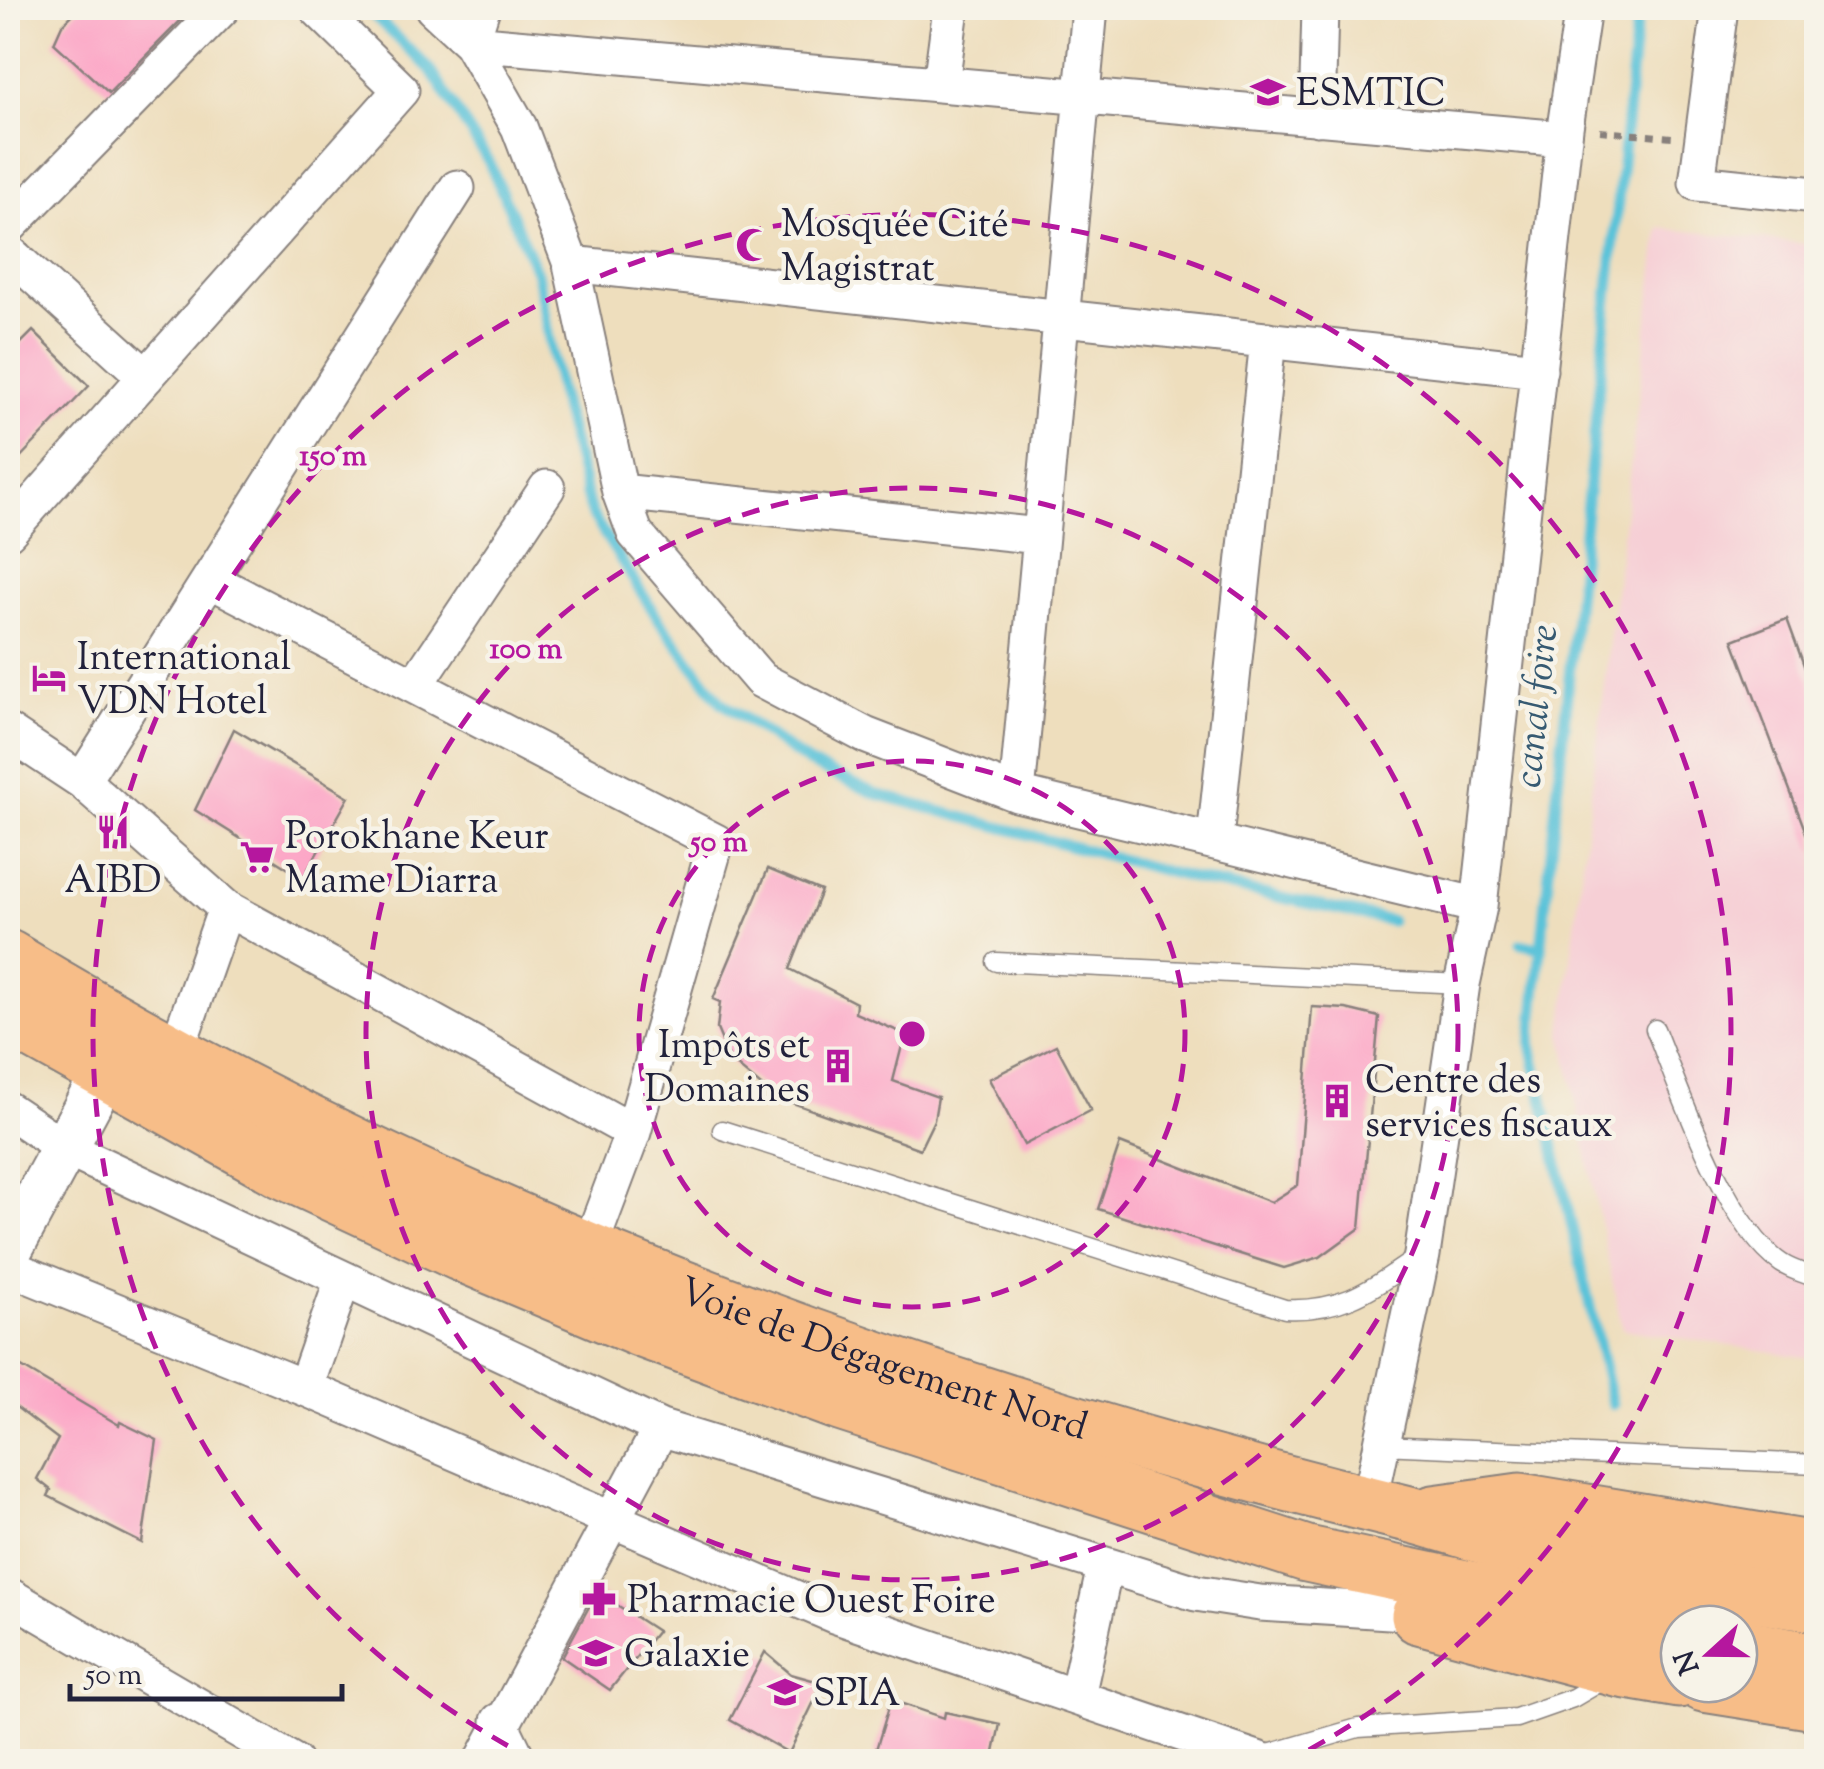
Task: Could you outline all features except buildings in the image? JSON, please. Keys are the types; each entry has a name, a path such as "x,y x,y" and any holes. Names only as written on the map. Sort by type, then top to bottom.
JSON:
{"highway":[{"name":"Voie de Dégagement Nord","path":"8,958 175,1054 450,1189 676,1286 882,1360 1198,1461 1613,1568 1811,1603"},
{"name":"Voie de Dégagement Nord","path":"8,1016 282,1170 460,1253 640,1329 840,1403 1307,1554 1659,1630"},
{"path":"1392,1510 1520,1501 1816,1550"},
{"path":"1307,1554 1357,1588 1406,1612 1620,1670 1659,1677"},
{"path":"1759,1654 1809,1674"},
{"path":"1759,1679 1809,1674"}],"street":[{"path":"8,227 222,8"},
{"path":"8,532 401,90 317,8"},
{"path":"433,8 470,43 519,128 572,264 620,492 635,533 761,680 866,734 1016,794 1215,839 1479,906"},
{"path":"470,43 482,8"},
{"path":"942,84 951,8"},
{"path":"1016,794 1090,8"},
{"path":"1317,118 1320,8"},
{"path":"1392,1510 1382,1445 1422,1255 1462,984 1479,906 1539,370 1577,135 1583,8"},
{"path":"1720,8 1697,184 1816,195"},
{"path":"470,43 1317,118 1577,135"},
{"path":"82,781 457,188"},
{"path":"8,252 146,377"},
{"path":"572,264 1539,370"},
{"path":"1215,839 1268,340"},
{"path":"416,684 548,488"},
{"path":"620,492 1040,536"},
{"path":"210,580 716,842 634,1132 588,1249"},
{"path":"8,732 82,781 226,908 634,1132"},
{"path":"175,1054 226,908"},
{"path":"106,1071 10,1246 304,1388 834,1615 1262,1759"},
{"path":"8,1110 65,1148 661,1428 1196,1593 1260,1603 1406,1612"},
{"path":"304,1388 343,1279"},
{"path":"482,1762 500,1722 614,1522 661,1428"},
{"path":"1077,1696 1106,1567"},
{"path":"8,1594 274,1757"},
{"path":"500,1722 519,1762"}],"lane":[{"path":"996,962 1462,984"},
{"path":"1655,1029 1694,1126 1745,1226 1781,1264 1816,1278"},
{"path":"722,1130 1285,1309 1320,1311 1352,1301 1422,1255"},
{"path":"1382,1445 1816,1464"},
{"path":"1262,1759 1358,1728 1516,1718 1573,1698 1620,1670"}],"path":[{"path":"1577,135 1662,136"}],"shaded area":[{"path":"1659,228 1816,245 1816,1359 1622,1329 1562,1033"}],"waterway":[{"path":"366,8 430,69 489,162 537,273 559,392 591,513 659,620 721,702 808,763 876,794 1198,880 1391,921"},
{"name":"canal foire","path":"1612,1404 1531,1045 1638,8"},
{"path":"1521,944 1539,948"}],"place":[{"name":"ESMTIC","path":"1268,92"},
{"name":"Mosquée Cité Magistrat","path":"753,245"},
{"name":"International VDN Hotel","path":"49,678"},
{"name":"AIBD","path":"113,832"},
{"name":"Porokhane Keur Mame Diarra","path":"257,857"},
{"name":"Impôts et Domaines","path":"838,1066"},
{"name":"Centre des services fiscaux","path":"1337,1101"},
{"name":"Pharmacie Ouest Foire","path":"599,1599"},
{"name":"Galaxie","path":"596,1653"},
{"name":"SPIA","path":"785,1692"}]}
